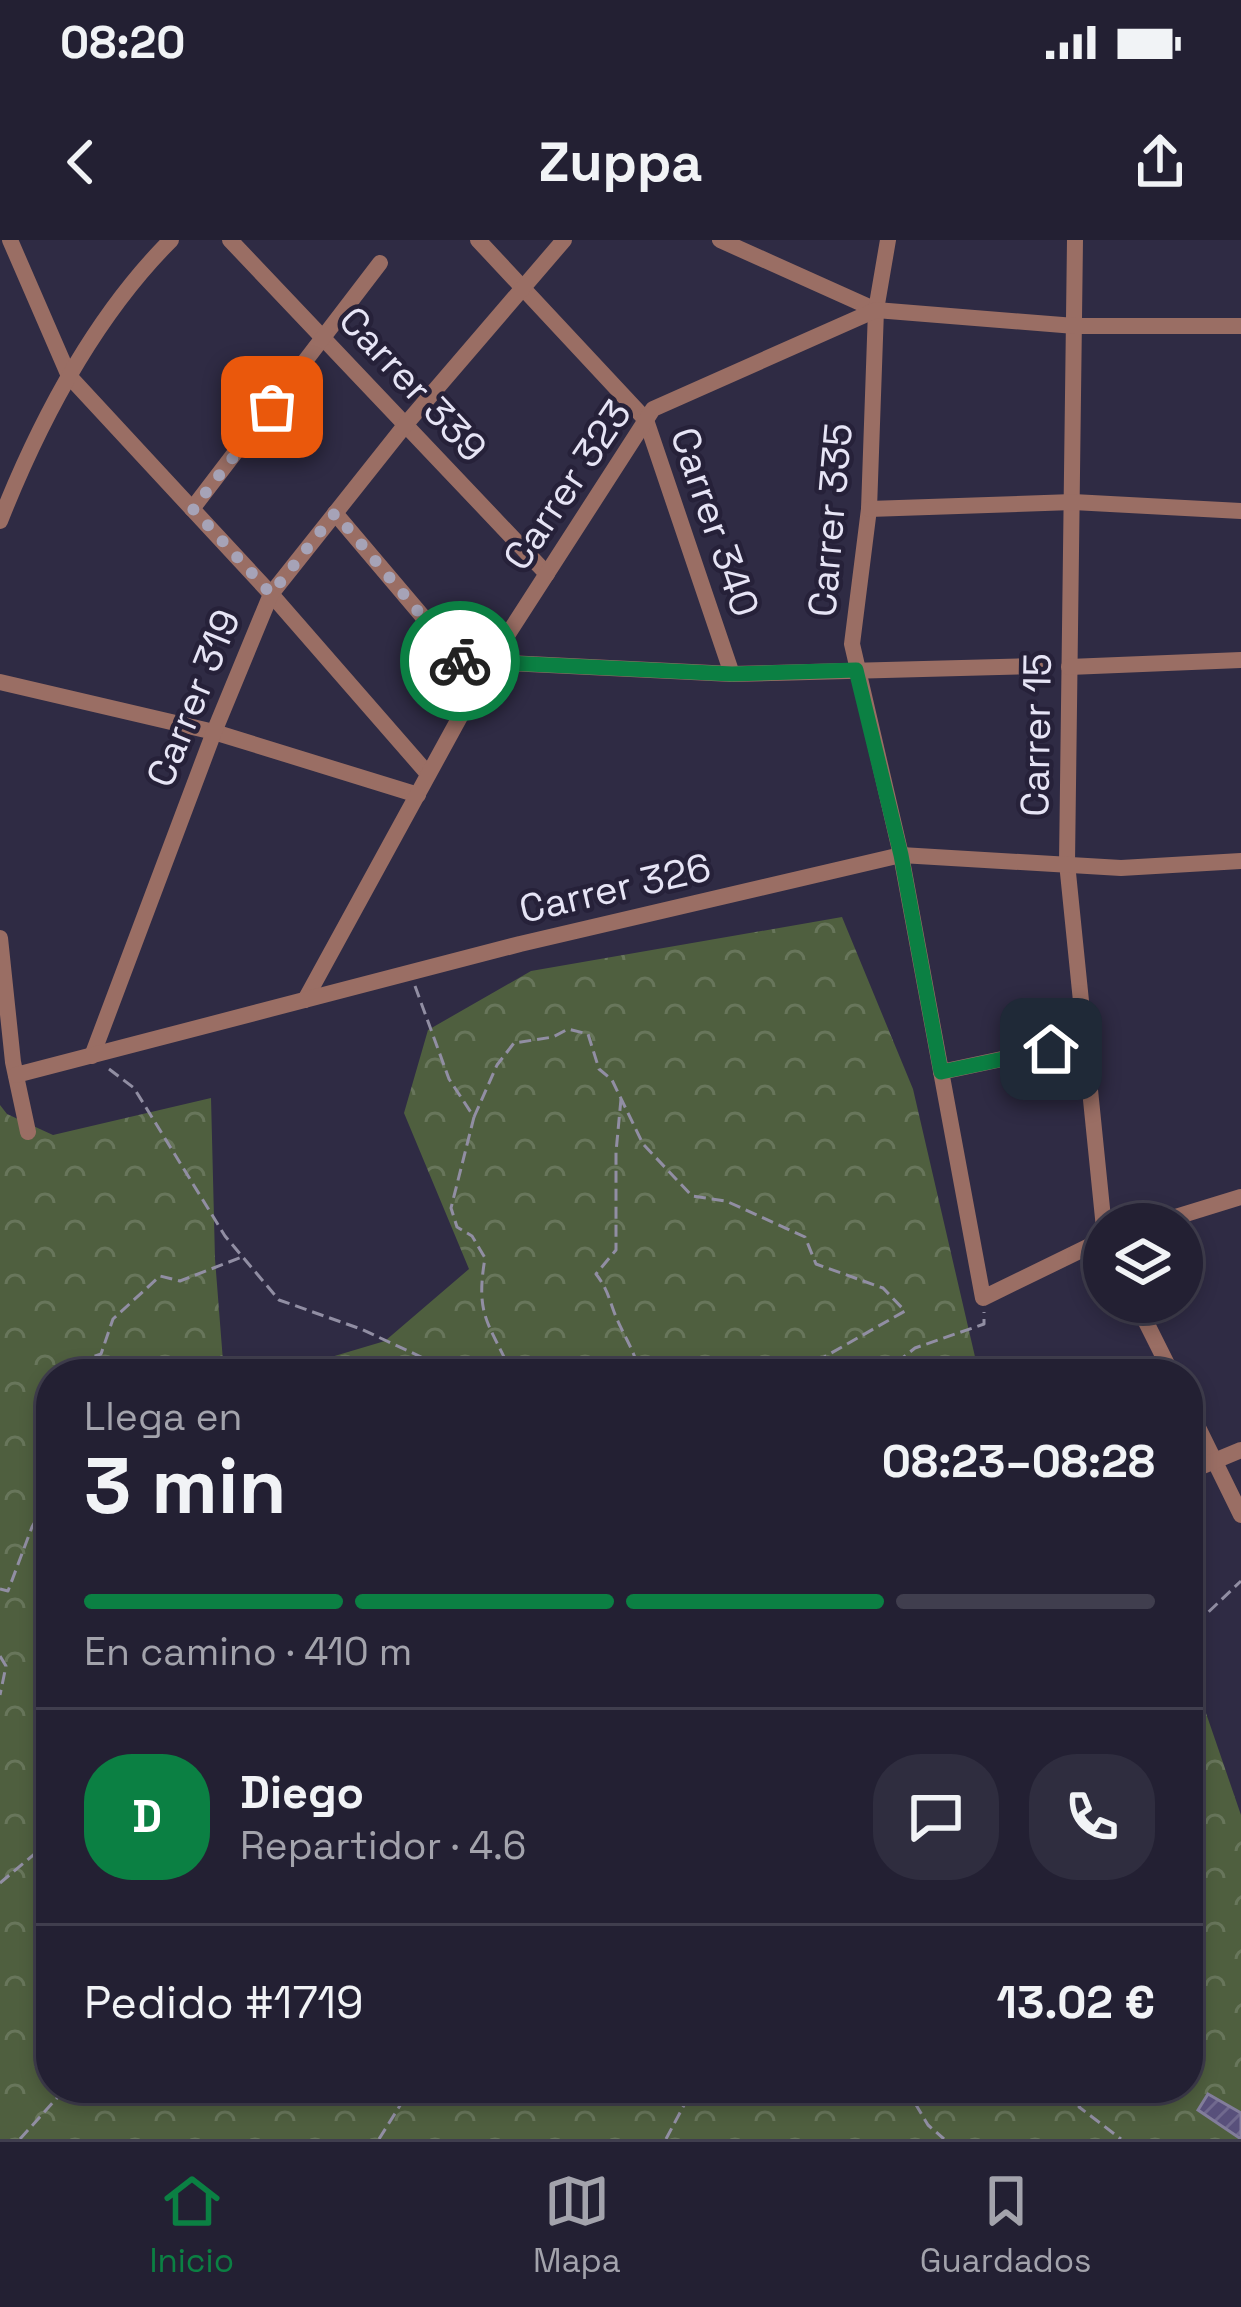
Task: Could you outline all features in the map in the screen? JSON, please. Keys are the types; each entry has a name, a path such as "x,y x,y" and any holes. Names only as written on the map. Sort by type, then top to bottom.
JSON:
{"street":[{"path":"10,240 69,376 271,594 428,774"},
{"path":"0,521 25,460 69,376 136,275 171,240"},
{"name":"Carrer 339","path":"230,240 547,574"},
{"name":"Carrer 340","path":"478,240 646,421 732,674"},
{"name":"Carrer 319","path":"92,1055 271,594 406,424 564,240"},
{"path":"720,240 876,310"},
{"name":"Carrer 335","path":"888,240 884,286 876,310 868,509 852,644 901,855 983,1298"},
{"name":"Carrer 15","path":"1076,240 1067,863 1102,1203"},
{"path":"193,509 380,263"},
{"name":"Carrer 323","path":"305,1000 490,662 653,410 876,310 1075,326 1241,326"},
{"path":"868,509 1072,502 1241,511"},
{"path":"335,513 478,683"},
{"path":"1069,667 1241,661"},
{"path":"490,662 732,674 1035,666"},
{"path":"0,682 214,732 418,795"},
{"name":"Carrer 326","path":"16,1076 410,973 901,855 1121,868 1241,861"},
{"path":"0,938 16,1076 28,1132"},
{"path":"941,1072 1088,1041"},
{"path":"1203,1209 1241,1197"},
{"path":"983,1298 1083,1249"},
{"path":"1146,1323 1164,1359"},
{"path":"1203,1438 1241,1515"},
{"path":"1203,1465 1241,1450"}],"path":[{"path":"410,973 449,1079 474,1117"},
{"path":"507,1359 500,1341 482,1318 479,1291 485,1258 472,1236 457,1228 451,1208 474,1117 497,1065 514,1043 553,1037 568,1029 588,1034 598,1069 612,1079 643,1144 692,1196 726,1201 805,1237 816,1264 883,1288 905,1311 821,1359"},
{"path":"92,1055 134,1088 224,1237 279,1300 361,1329 425,1359"},
{"path":"621,1097 616,1250 596,1274 609,1291 635,1359"},
{"path":"86,1359 101,1354 113,1319 160,1276 180,1281 242,1257"},
{"path":"901,1359 915,1348 984,1324 983,1298"},
{"path":"0,1589 8,1591 36,1520"},
{"path":"1203,1617 1241,1581"},
{"path":"0,1656 6,1666 0,1695"},
{"path":"0,1882 36,1852"},
{"path":"20,2139 52,2103"},
{"path":"379,2139 402,2103"},
{"path":"666,2139 685,2103"},
{"path":"912,2103 944,2139"},
{"path":"1079,2103 1079,2107"},
{"path":"1079,2107 1081,2103"},
{"path":"1079,2107 1121,2139"}],"green space":[{"path":"842,917 913,1089 976,1359 324,1359 385,1341 469,1269 404,1113 428,1030 531,971"},
{"path":"211,1098 223,1359 36,1359 36,2103 1203,2103 1203,1704 1241,1815 1241,2139 0,2139 0,1105 7,1114 53,1135"}],"building":[{"path":"1208,2094 1241,2113 1241,2139 1198,2110"}],"way so far":[{"path":"272,407 193,509 271,594 335,513 460,661"}],"route":[{"path":"460,661 478,683 490,662 732,674 856,670 901,855 941,1072 1051,1049"}]}
